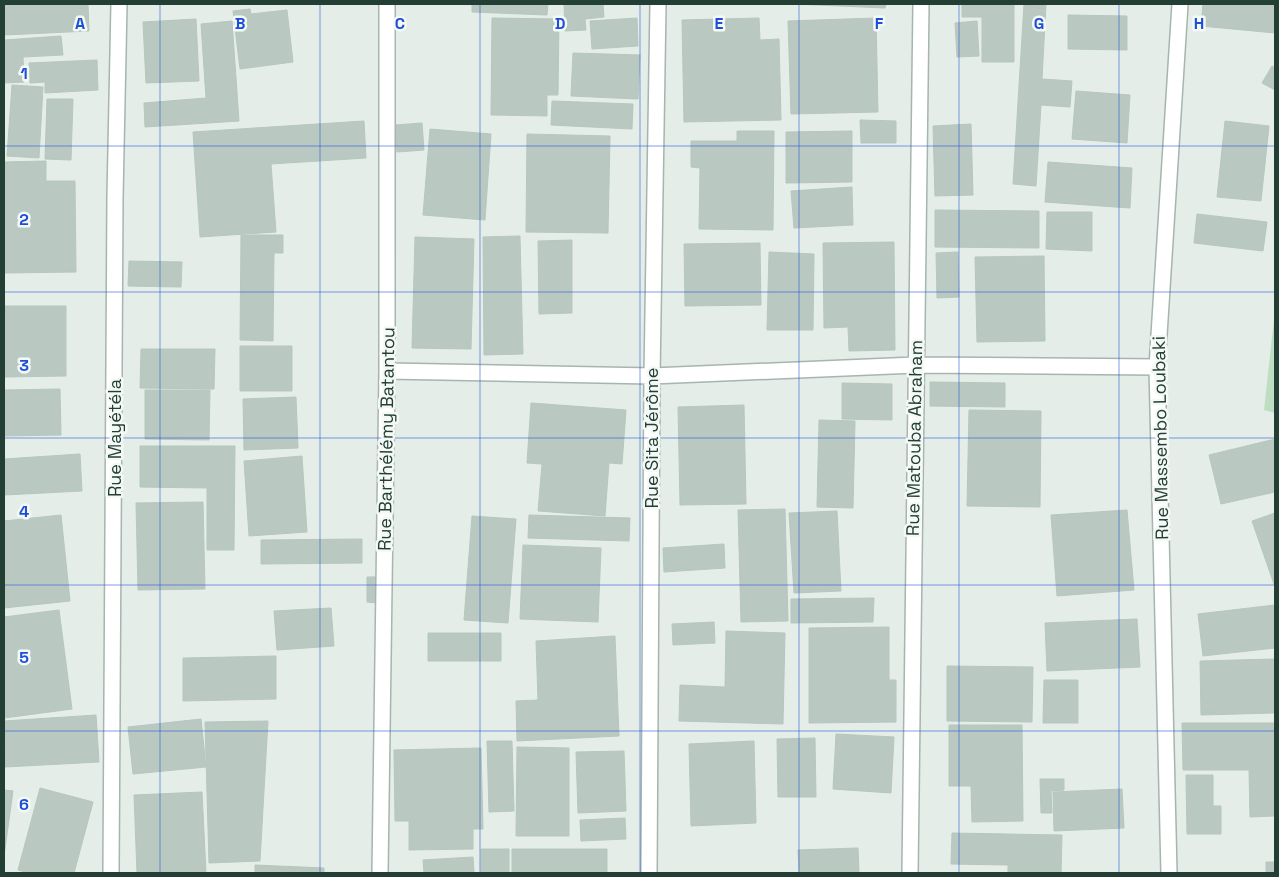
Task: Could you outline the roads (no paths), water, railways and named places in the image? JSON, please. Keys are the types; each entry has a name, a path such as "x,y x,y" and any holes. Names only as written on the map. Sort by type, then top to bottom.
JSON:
{"street":[{"name":"Rue Mayétéla","path":"111,873 115,197 119,4"},
{"name":"Rue Barthélémy Batantou","path":"380,873 388,371 387,4"},
{"name":"Rue Sita Jérôme","path":"649,873 652,376 658,4"},
{"name":"Rue Matouba Abraham","path":"910,873 921,4"},
{"name":"Rue Massembo Loubaki","path":"1169,873 1157,367 1180,4"},
{"path":"388,371 652,376 915,365 1157,367"}]}
